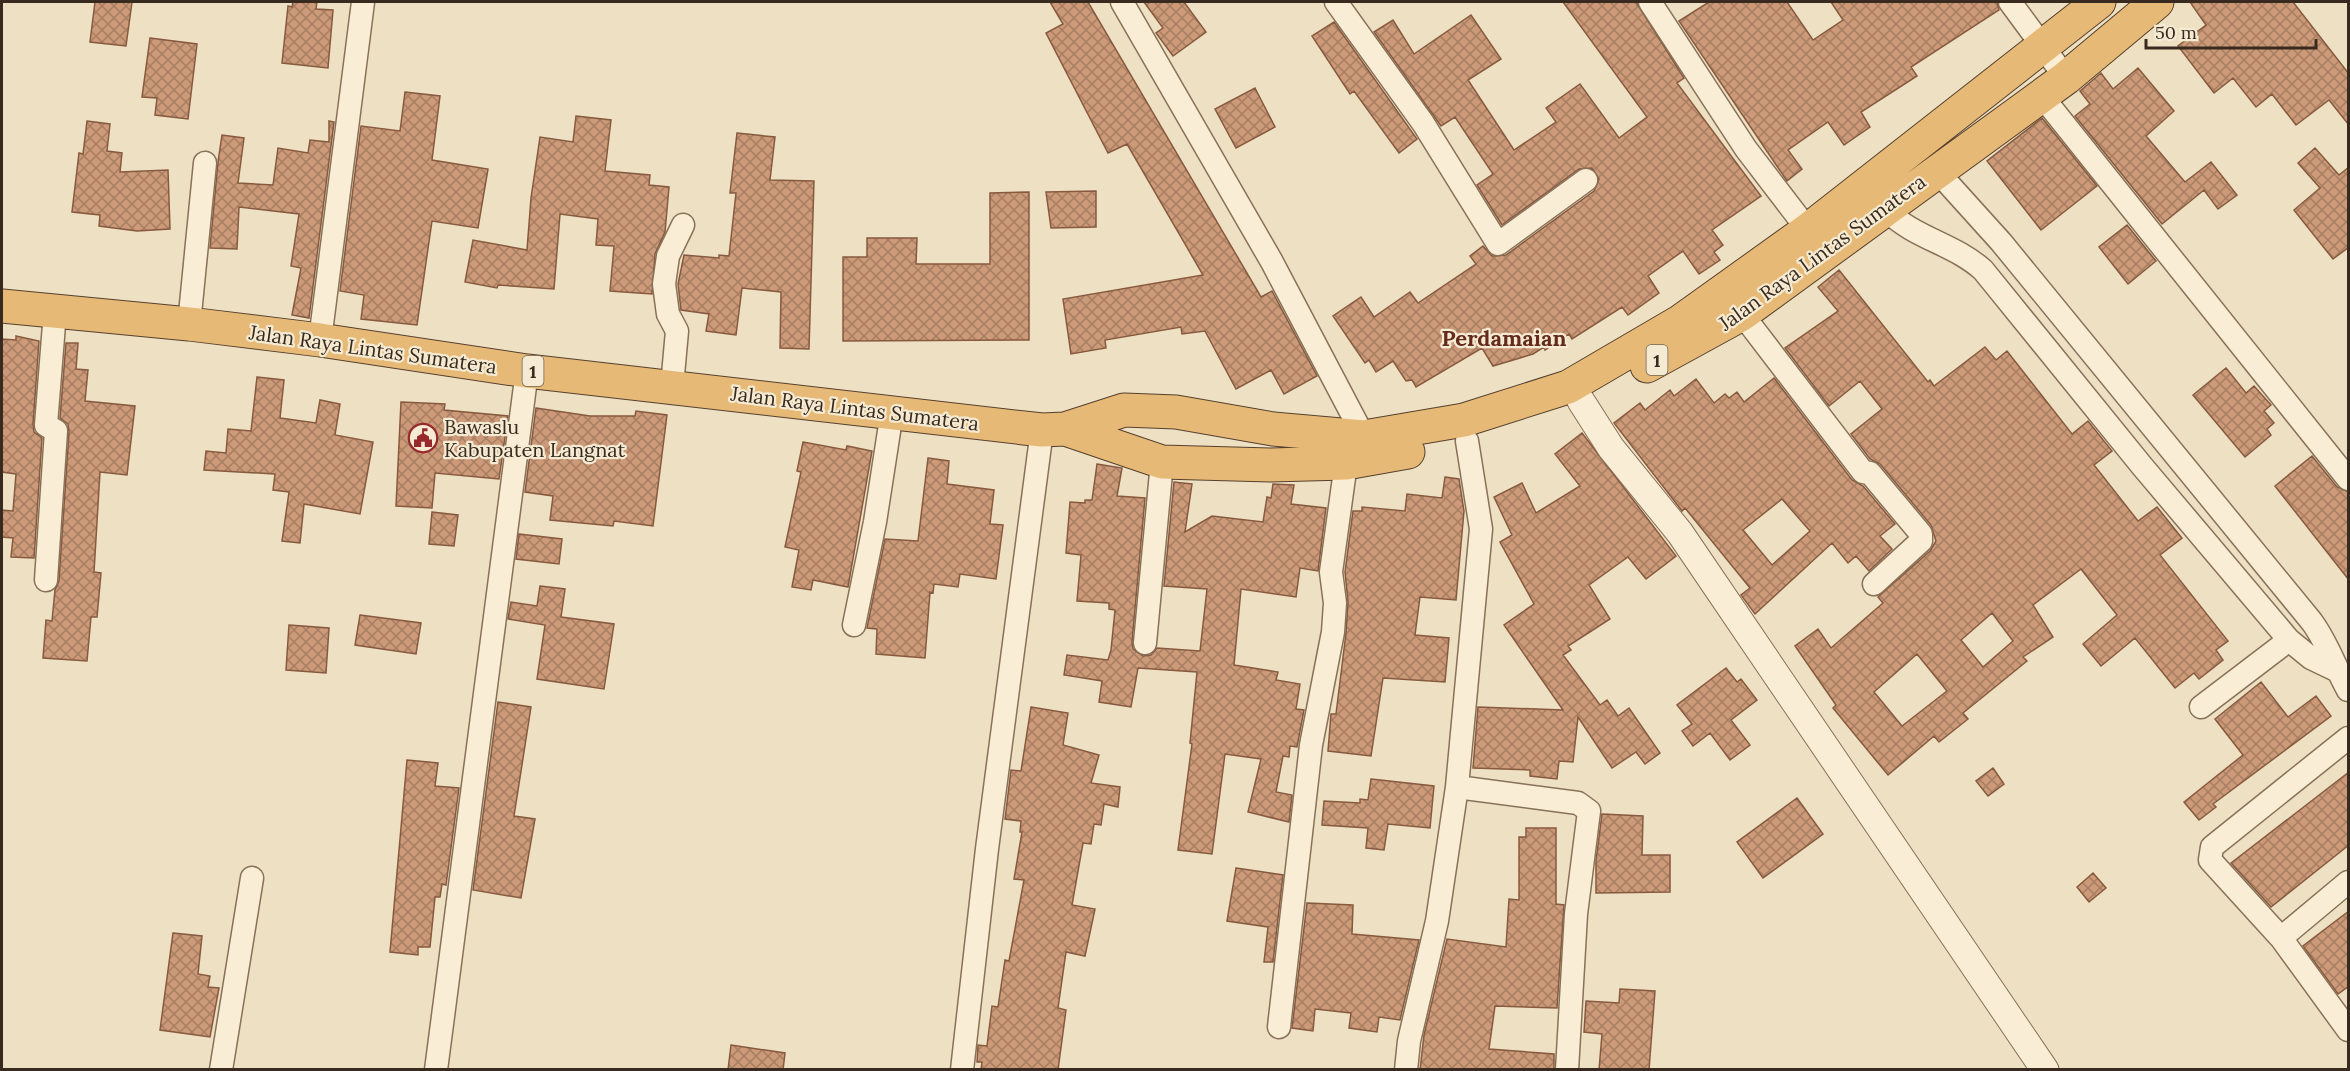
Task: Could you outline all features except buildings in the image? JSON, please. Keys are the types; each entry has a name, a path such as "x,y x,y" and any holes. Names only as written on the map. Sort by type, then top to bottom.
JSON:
{"highway":[{"name":"Jalan Raya Lintas Sumatera","path":"1054,430 1124,410 1176,412 1274,429 1364,437 1464,420 1568,387 1682,321 1808,230 2099,2"},
{"name":"Jalan Raya Lintas Sumatera","path":"2,306 189,324 320,340 527,371 1054,430 1161,462 1270,465 1346,463 1467,441 1581,401 1742,314 1936,170 2054,86 2157,2"}],"street":[{"path":"320,340 363,2"},
{"path":"1122,2 1272,262 1364,437"},
{"path":"1336,2 1423,123 1497,244 1587,180"},
{"path":"1650,2 1746,149 1808,230"},
{"path":"2010,2 2043,46 2054,86 2349,480"},
{"path":"189,324 206,163"},
{"path":"1936,170 2001,242 2312,622 2328,645 2336,670 2349,690"},
{"path":"1884,209 1911,231 1955,251 1983,270 2142,466 2289,640 2310,658 2336,670"},
{"path":"672,386 677,331 668,314 664,284 668,256 683,225"},
{"path":"46,580 56,431 46,425 55,312"},
{"path":"1742,314 1863,472 1870,473 1921,534 1921,541 1907,556 1874,584"},
{"path":"436,1070 527,371"},
{"path":"1581,401 1611,448 1693,552 2045,1070"},
{"path":"854,625 875,522 892,412"},
{"path":"962,1070 987,849 1054,430"},
{"path":"1406,1070 1409,1041 1437,921 1457,787 1481,530 1467,441"},
{"path":"1145,643 1161,462"},
{"path":"1280,1027 1311,745 1333,632 1335,603 1331,572 1346,463"},
{"path":"2201,708 2289,640"},
{"path":"2349,738 2212,847 2209,853 2210,860 2281,938 2349,1030"},
{"path":"1457,787 1578,803 1589,811 1576,914 1567,1070"},
{"path":"221,1070 252,878"},
{"path":"2281,938 2349,882"}],"place":[{"name":"Bawaslu Kabupaten Langnat","path":"423,438"}],"district":[{"name":"Perdamaian","path":"1504,338"}]}
